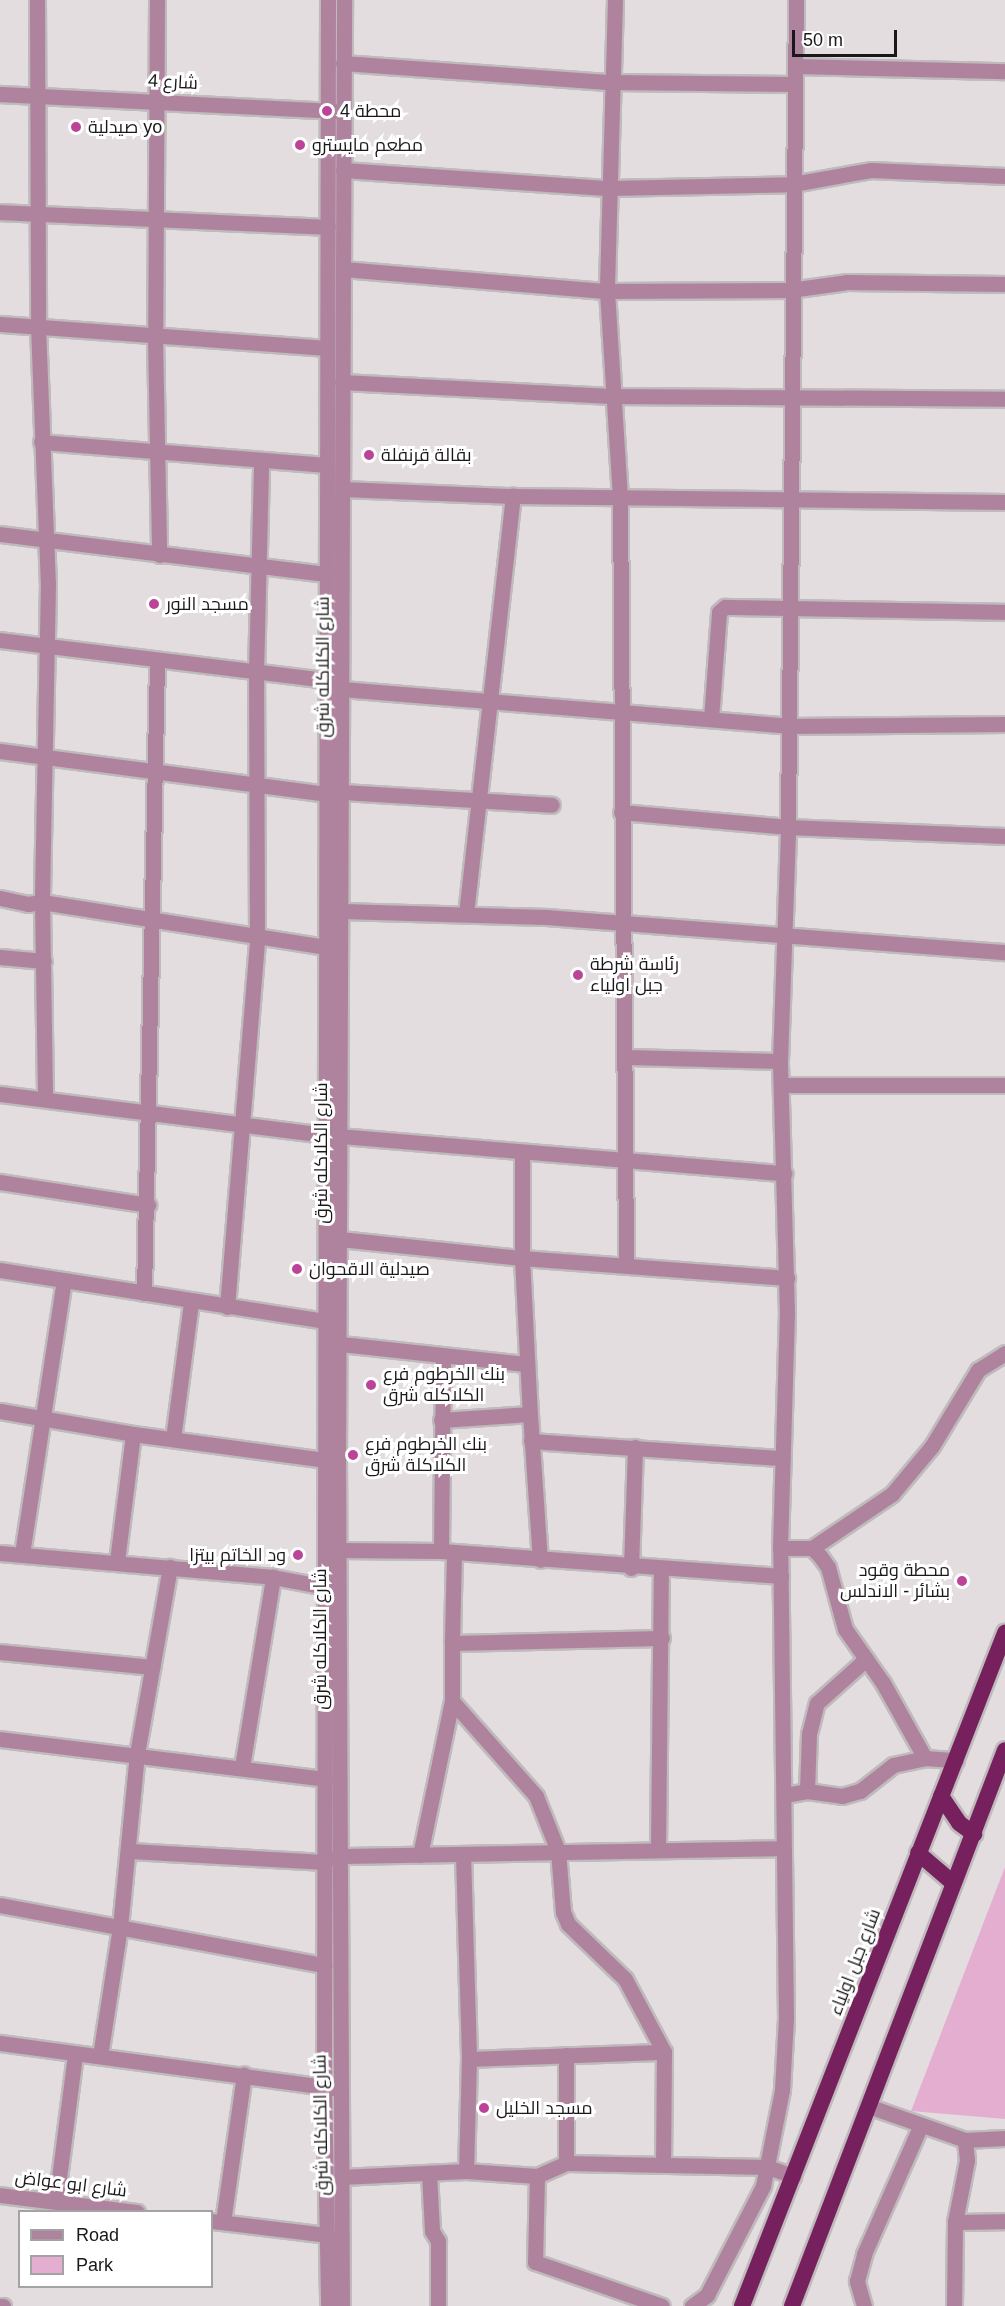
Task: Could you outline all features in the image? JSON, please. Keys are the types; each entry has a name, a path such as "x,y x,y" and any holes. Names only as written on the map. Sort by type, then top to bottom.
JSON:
{"highway":[{"name":"شارع جبل اولياء","path":"742,2306 1005,1633"},
{"path":"792,2306 1005,1750"},
{"path":"941,1796 959,1823 974,1834"},
{"path":"918,1853 953,1883"}],"street":[{"path":"37,0 40,95 38,326 48,646 42,902 45,1099"},
{"path":"156,0 155,337 159,555"},
{"name":"شارع الكلاكله شرق","path":"328,0 326,947 332,1136 340,1239 341,1344 332,1859 332,2089 327,2235 328,2306"},
{"name":"شارع الكلاكله شرق","path":"342,2306 341,2177 332,2089 325,1965 332,1859 326,1779 325,1321 342,911 344,0"},
{"path":"615,0 610,82 607,291 611,396 620,497 626,1263"},
{"path":"692,2306 707,2295 737,2230 756,2202 768,2167 782,2090 786,2018 783,1848 785,1795 780,1548 787,1278 780,1061 788,827 790,290 796,0"},
{"path":"343,63 610,82 794,84"},
{"path":"795,66 1005,71"},
{"name":"شارع 4","path":"0,94 344,111"},
{"path":"343,170 609,188 793,184 871,170 1005,176"},
{"path":"0,212 328,227"},
{"path":"343,269 607,291 790,290 847,282 1005,284"},
{"path":"0,324 326,348"},
{"path":"342,382 611,396 791,394 1005,399"},
{"path":"41,442 326,465"},
{"path":"227,1307 244,1124 257,939 256,673 261,461"},
{"path":"343,489 513,496 791,502 1005,502"},
{"path":"466,914 513,496"},
{"path":"0,534 327,574"},
{"path":"711,719 721,608 1005,612"},
{"path":"0,640 326,680"},
{"path":"144,1293 148,1205 157,661"},
{"path":"342,689 788,726 1005,724"},
{"path":"0,751 156,769 326,794"},
{"path":"342,792 552,806"},
{"path":"621,812 788,827 1005,836"},
{"path":"0,898 28,904 42,902 257,939 326,947"},
{"path":"342,911 466,914 623,923 783,937 1005,952"},
{"path":"0,957 44,961"},
{"path":"626,1057 780,1061"},
{"path":"782,1085 1005,1085"},
{"path":"0,1094 148,1110 332,1136 522,1154 784,1173"},
{"path":"522,1154 525,1364 540,1560"},
{"path":"0,1182 148,1205"},
{"path":"340,1239 522,1258 626,1263 787,1278"},
{"path":"0,1270 191,1302 325,1321"},
{"path":"22,1554 45,1419 64,1280"},
{"path":"172,1439 191,1302"},
{"path":"341,1344 442,1358 525,1364"},
{"path":"780,1548 812,1548 892,1494 932,1446 978,1370 1005,1353"},
{"path":"420,1855 452,1701 452,1643 441,1420 442,1358"},
{"path":"0,1411 133,1434 326,1460"},
{"path":"441,1420 530,1414"},
{"path":"117,1561 133,1434"},
{"path":"531,1441 782,1458"},
{"path":"631,1568 635,1447"},
{"path":"812,1548 828,1567 845,1629 867,1659 925,1758"},
{"path":"339,1550 448,1552 631,1568 781,1576"},
{"path":"0,1553 117,1561 273,1577 326,1587"},
{"path":"100,2056 120,1926 137,1754 170,1567"},
{"path":"658,1848 661,1569"},
{"path":"242,1767 273,1577"},
{"path":"452,1643 662,1638"},
{"path":"0,1652 152,1667"},
{"path":"807,1791 809,1734 817,1703 867,1659"},
{"path":"452,1701 537,1796 558,1851 563,1912 568,1924 625,1979 664,2052 663,2164"},
{"path":"0,1739 326,1779"},
{"path":"785,1795 807,1791 842,1796 860,1791 893,1765 925,1758 956,1761"},
{"path":"129,1851 332,1859 658,1848 783,1848"},
{"path":"463,1854 468,2059 466,2171"},
{"path":"0,1905 325,1965"},
{"path":"0,2043 75,2055 100,2056 243,2074 332,2089"},
{"path":"468,2059 664,2052"},
{"path":"56,2201 75,2055"},
{"path":"566,2055 567,2163"},
{"path":"243,2074 218,2222 327,2235"},
{"path":"868,2106 965,2140 1005,2138"},
{"path":"864,2306 857,2281 864,2254 921,2125"},
{"path":"954,2306 955,2222 966,2160 965,2140"},
{"path":"341,2177 466,2171 537,2176 567,2163 768,2167 793,2176"},
{"path":"429,2173 432,2231 438,2241 438,2306"},
{"path":"537,2176 535,2262 663,2306"},
{"name":"شارع ابو عواض","path":"0,2195 129,2210"},
{"path":"955,2222 1005,2221"}],"green space":[{"path":"1005,1867 1005,2119 911,2111"}],"place":[{"name":"محطة 4","path":"327,111"},
{"name":"صيدلية yo","path":"76,127"},
{"name":"مطعم مايسترو","path":"300,145"},
{"name":"بقالة قرنفلة","path":"369,455"},
{"name":"مسجد النور","path":"154,604"},
{"name":"رئاسة شرطة جبل اولياء","path":"578,975"},
{"name":"صيدلية الاقحوان","path":"297,1269"},
{"name":"بنك الخرطوم فرع الكلاكله شرق","path":"371,1385"},
{"name":"بنك الخرطوم فرع الكلاكلة شرق","path":"353,1455"},
{"name":"ود الخاتم بيتزا","path":"298,1555"},
{"name":"محطة وقود بشائر - الاندلس","path":"962,1581"},
{"name":"مسجد الخليل","path":"484,2108"}]}
